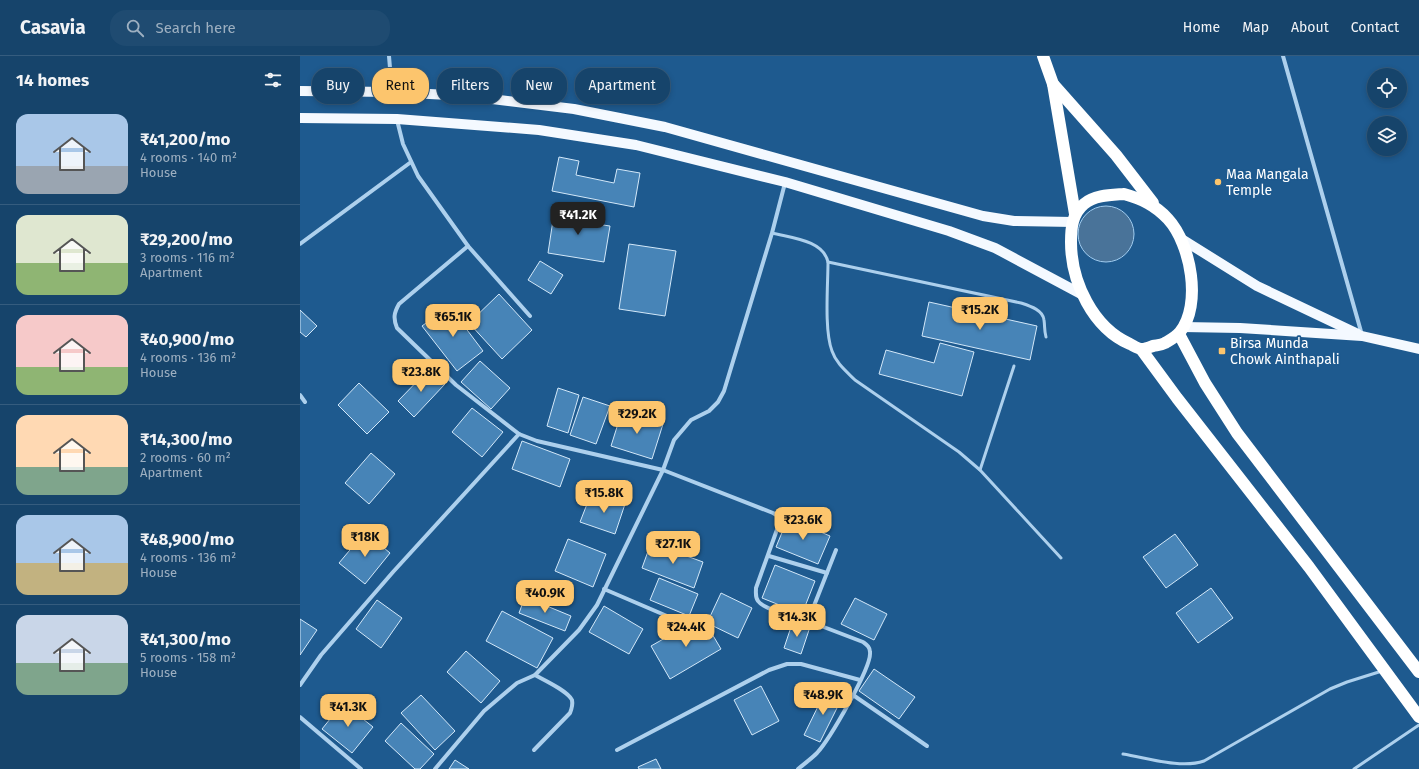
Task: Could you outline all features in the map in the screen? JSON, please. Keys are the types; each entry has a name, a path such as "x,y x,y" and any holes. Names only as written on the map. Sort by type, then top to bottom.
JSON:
{"highway":[{"path":"1043,56 1053,84 1074,218"},
{"path":"1053,84 1116,155 1157,208 1170,220 1180,238 1188,260 1192,300 1187,320 1181,330 1162,344 1141,349"},
{"path":"1157,208 1143,200 1124,194 1101,196 1084,203 1074,218 1071,228 1071,254 1074,272 1083,295 1090,308 1108,330 1120,340 1141,349 1176,398 1309,567 1419,717"},
{"path":"1181,330 1205,382 1237,433 1419,672"}],"main road":[{"path":"300,91 372,92"},
{"path":"429,94 467,96 574,109 665,127 983,216 1014,221 1074,218"},
{"path":"300,118 397,119 540,130 636,146 786,182 949,231 995,248 1083,295"},
{"path":"1180,238 1256,286 1362,336"},
{"path":"1181,330 1240,328 1362,336 1419,349"}],"street":[{"path":"390,56 391,68"},
{"path":"1283,56 1362,336"},
{"path":"397,119 402,144 418,176 468,246 530,316"},
{"path":"300,244 411,162"},
{"path":"435,769 484,711 517,683 535,675 579,630 597,605 663,470 674,440 691,420 709,411 718,402 724,391 786,182"},
{"path":"468,246 399,304 394,312 393,319 397,328 456,385 519,434 537,441 663,470 778,516 779,524 769,556 756,588 758,602 765,606 863,642 870,648 871,654 860,680 836,727 816,753 798,769"},
{"path":"300,395 305,402"},
{"path":"300,685 321,655 393,572 519,434"},
{"path":"808,621 836,550"},
{"path":"769,556 827,573"},
{"path":"604,589 681,622"},
{"path":"617,750 769,670 787,664 801,664 860,680"},
{"path":"534,750 570,712 573,706 571,699 565,693 535,675"},
{"path":"852,695 927,746"},
{"path":"300,717 361,769"}],"lane":[{"path":"772,233 812,244 821,248 826,254 828,262 828,333 832,351 842,368 855,380 958,452 980,470 1061,558"},
{"path":"828,262 1021,303 1040,312 1044,320 1043,328 1046,337"},
{"path":"980,470 1014,366"},
{"path":"1123,754 1184,765 1195,764 1204,761 1330,689 1352,680 1386,670"},
{"path":"1354,769 1419,725"}],"water":[{"path":"1100,206 1112,206 1122,210 1130,218 1134,228 1134,240 1130,250 1122,258 1112,262 1100,262 1090,258 1082,250 1078,240 1078,228 1082,218 1090,210"}],"building":[{"path":"559,157 579,161 576,175 614,183 617,169 640,173 634,207 552,191"},
{"path":"555,207 591,212 589,223 610,226 604,262 548,253"},
{"path":"629,244 676,251 665,316 619,309"},
{"path":"540,261 563,275 551,294 528,280"},
{"path":"499,294 532,330 502,359 469,323"},
{"path":"929,302 1037,326 1030,360 922,336"},
{"path":"449,306 483,351 457,371 422,326"},
{"path":"300,310 317,326 306,337 300,332"},
{"path":"940,343 974,352 962,396 879,374 886,350 934,363"},
{"path":"480,361 510,388 491,409 461,382"},
{"path":"429,369 445,384 414,417 398,401"},
{"path":"359,383 389,412 367,434 338,405"},
{"path":"558,388 579,395 568,433 547,426"},
{"path":"583,397 610,406 596,444 570,435"},
{"path":"472,408 503,432 482,457 452,432"},
{"path":"622,411 663,424 652,459 611,446"},
{"path":"522,441 570,459 560,487 512,469"},
{"path":"371,453 395,474 369,504 345,483"},
{"path":"609,495 626,501 615,534 580,522 589,499 606,505"},
{"path":"788,518 830,536 818,564 776,547"},
{"path":"365,532 390,553 365,584 339,563"},
{"path":"1175,534 1198,565 1166,588 1143,557"},
{"path":"568,539 606,554 593,587 555,571"},
{"path":"651,543 703,562 694,588 642,568"},
{"path":"775,565 815,581 802,614 762,598"},
{"path":"659,578 698,594 689,616 650,600"},
{"path":"1211,588 1233,618 1198,643 1176,613"},
{"path":"721,593 752,608 738,638 707,623"},
{"path":"525,597 571,616 565,631 519,613"},
{"path":"855,598 887,614 874,640 841,624"},
{"path":"377,600 402,618 381,648 356,629"},
{"path":"604,606 643,629 629,654 589,632"},
{"path":"502,611 553,638 537,668 486,641"},
{"path":"702,617 721,649 670,679 651,646"},
{"path":"300,619 317,630 300,655"},
{"path":"793,621 810,627 801,654 784,648"},
{"path":"466,651 500,681 481,703 447,672"},
{"path":"874,669 915,697 899,719 859,691"},
{"path":"761,686 779,721 752,735 734,700"},
{"path":"826,690 842,698 820,742 804,735"},
{"path":"421,695 455,731 435,750 401,713"},
{"path":"343,703 373,727 352,753 322,729"},
{"path":"401,723 434,754 420,769 415,769 385,741"},
{"path":"656,759 661,769 639,769 638,767"},
{"path":"455,760 469,769 449,769"}],"place":[{"name":"Maa Mangala Temple","path":"1218,182"},
{"name":"Birsa Munda Chowk Ainthapali","path":"1222,351"}]}
